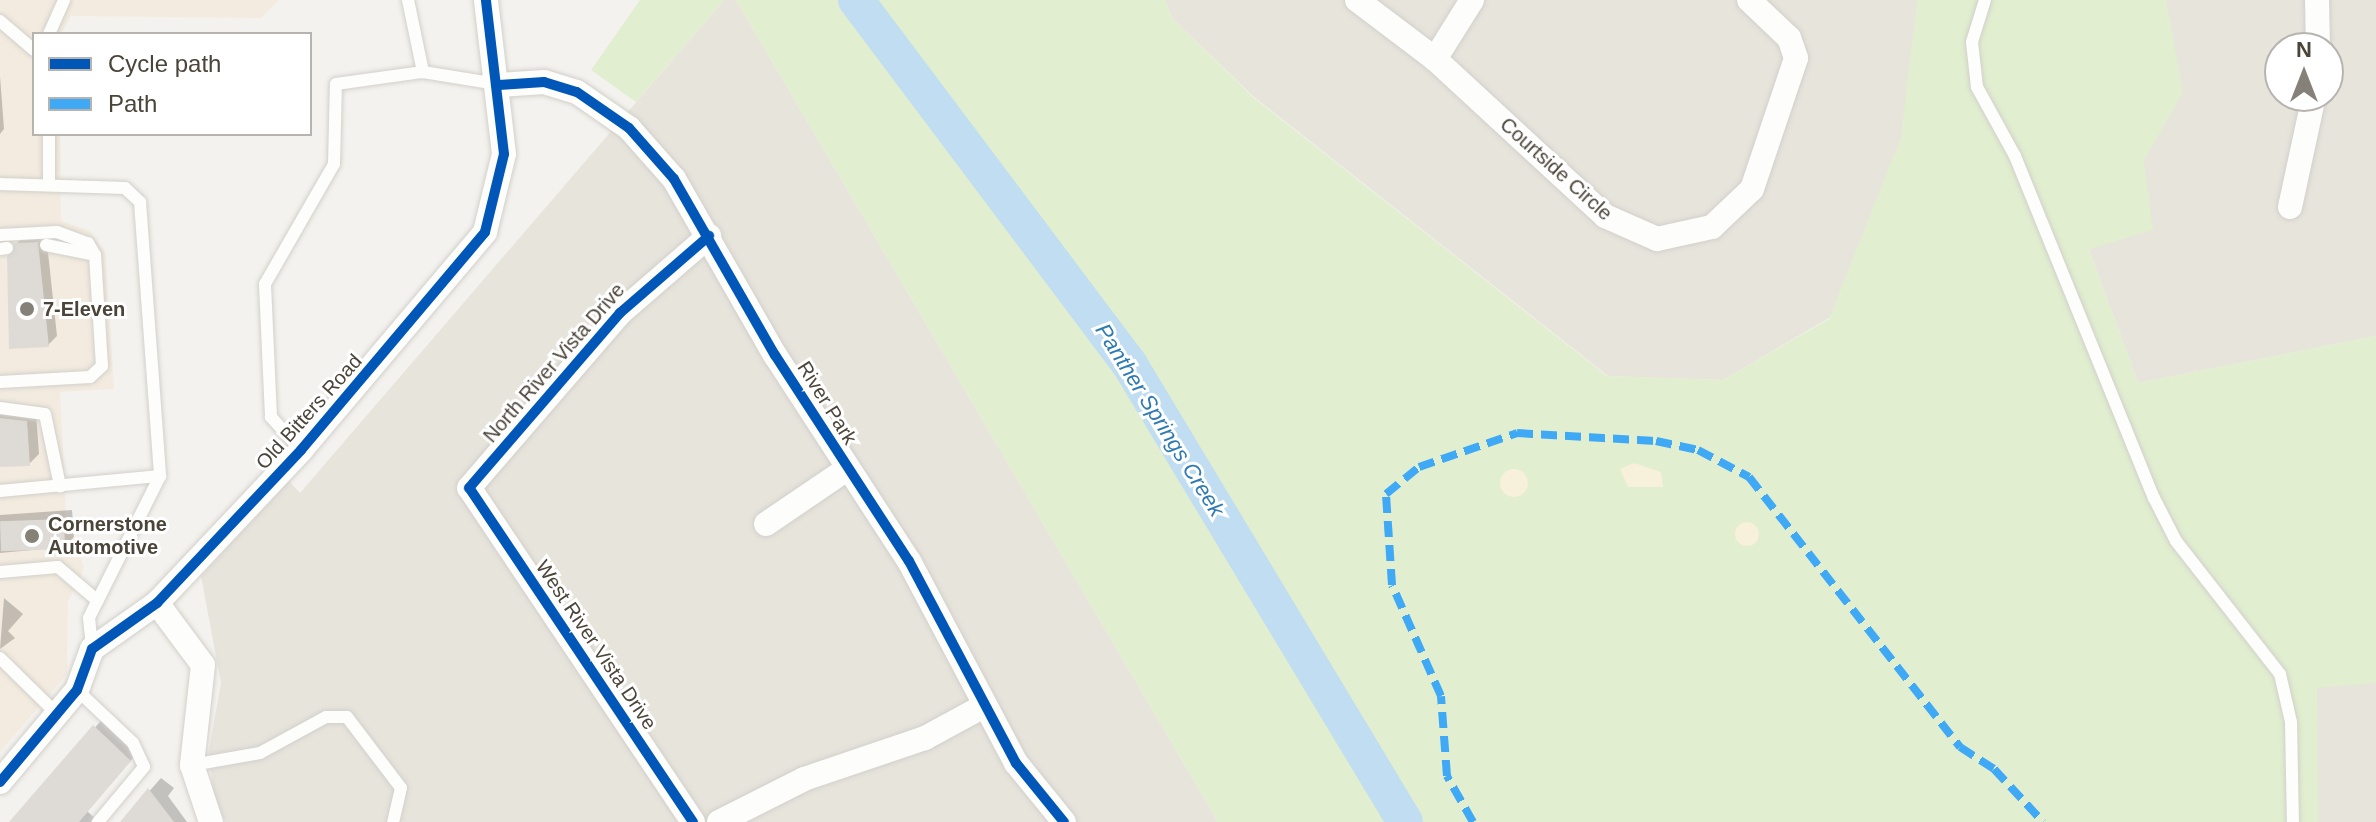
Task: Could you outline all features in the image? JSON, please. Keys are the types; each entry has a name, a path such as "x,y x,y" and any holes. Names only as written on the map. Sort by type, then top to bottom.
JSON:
{"street":[{"name":"Old Bitters Road","path":"92,649 157,603 301,450 462,268 485,232 504,154 499,85 486,0"},
{"name":"Courtside Circle","path":"1357,0 1435,59 1605,216 1657,239 1686,237 1712,227 1752,189 1794,67 1789,38 1749,0"},
{"path":"1435,59 1472,0"},
{"path":"2317,0 2318,32"},
{"name":"River Park","path":"499,85 544,82 577,92 629,128 674,179 847,469 909,561 1016,763 1064,822"},
{"path":"2290,207 2311,112"},
{"name":"North River Vista Drive","path":"469,488 620,313 709,236"},
{"path":"766,524 847,469"},
{"name":"West River Vista Drive","path":"469,488 693,822"},
{"path":"157,603 203,665 192,765 211,822"},
{"path":"0,782 77,690 92,649"},
{"path":"719,822 804,779 925,738 984,706"}],"lane":[{"path":"50,32 64,0"},
{"path":"408,0 423,72"},
{"path":"1985,0 1972,42 1977,87 2015,156 2154,498 2176,541 2280,674 2291,722 2293,822"},
{"path":"0,21 32,48"},
{"path":"301,450 271,417 265,284 334,164 336,84 423,72 499,85"},
{"path":"49,136 49,182"},
{"path":"0,184 49,182 125,188 140,202 160,476 89,618 92,649"},
{"path":"0,235 70,234 95,255 102,366 77,378 0,382"},
{"path":"46,245 95,255"},
{"path":"0,408 45,414 60,486"},
{"path":"0,491 160,476"},
{"path":"0,572 58,567 98,601"},
{"path":"0,658 58,715"},
{"path":"77,690 133,743 144,767 136,781 100,821"},
{"path":"192,765 260,753 326,717 347,717 401,788 393,822"}],"shaded area":[{"path":"0,0 279,0 261,18 71,16 62,32 32,32 32,136 60,136 61,221 90,231 105,252 114,389 60,392 66,516 84,568 68,602 67,674 0,752"},
{"path":"724,0 736,0 1218,822 226,822 214,803 209,750 221,683 201,576 289,481 300,493"},
{"path":"1165,0 1968,0 1935,256 1723,380 1608,376 1254,97 1172,18"},
{"path":"2030,0 2376,0 2376,336 2138,383 2089,249"},
{"path":"2317,683 2376,683 2376,822 2317,822"}],"green space":[{"path":"640,0 724,0 636,102 591,70"},
{"path":"736,0 1165,0 1172,18 1254,98 1607,376 1723,380 1829,319 1901,137 1917,0 2166,0 2183,92 2144,161 2153,230 2089,249 2138,383 2376,336 2376,683 2317,688 2318,822 1218,822"}],"sand":[{"path":"1634,463 1661,472 1663,487 1628,487 1620,469"},
{"path":"1514,469 1524,473 1528,483 1524,493 1514,497 1504,493 1500,483 1504,473"},
{"path":"1747,522 1755,526 1759,534 1755,542 1747,546 1739,542 1735,534 1739,526"}],"building":[{"name":"7-Eleven","path":"38,242 49,347 9,349 7,257 15,243"},
{"path":"0,418 27,421 30,466 0,467"},
{"name":"Cornerstone Automotive","path":"64,519 65,549 1,551 0,521"},
{"path":"93,725 131,761 79,822 9,822"},
{"path":"148,788 174,822 120,822"}],"waterway":[{"name":"Panther Springs Creek","path":"856,0 1130,365 1405,822"}],"marked path":[{"path":"1473,822 1447,776 1441,696 1392,585 1386,494 1419,467 1517,433 1656,441 1698,450 1749,477 1960,747 1994,769 2043,822"}],"cycle path":[{"path":"0,782 77,690 92,649 157,603 301,450 485,232 504,154 486,0"},
{"path":"499,85 544,82 577,92 629,128 674,179 775,355 909,561 1016,763 1064,822"},
{"path":"693,822 469,488 620,313 709,236"}],"place":[{"name":"7-Eleven","path":"27,309"},
{"name":"Cornerstone Automotive","path":"32,536"}]}
